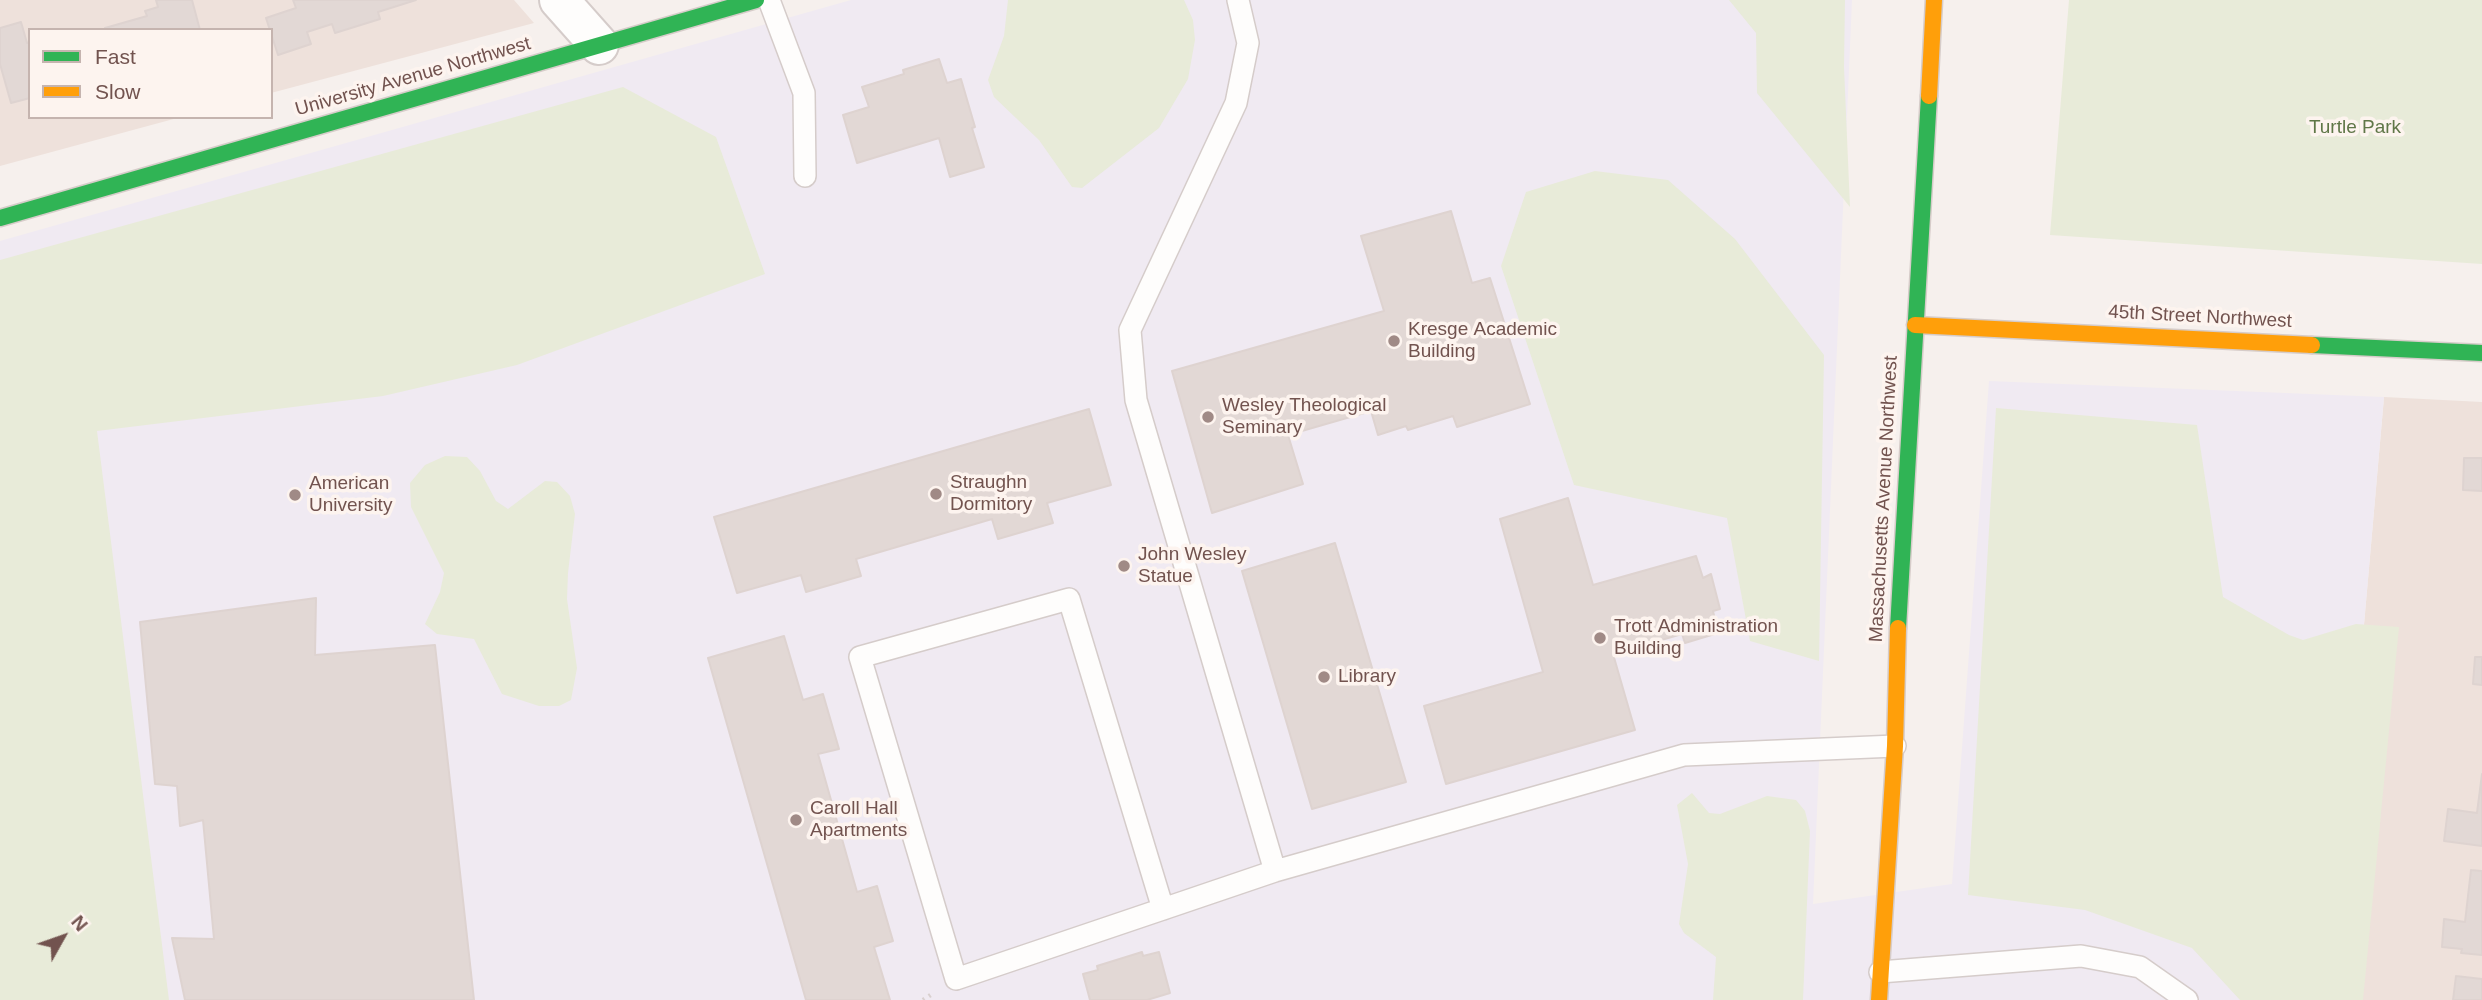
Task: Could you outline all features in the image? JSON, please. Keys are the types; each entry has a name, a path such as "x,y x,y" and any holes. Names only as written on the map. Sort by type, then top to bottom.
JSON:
{"street":[{"path":"559,0 599,45"},
{"name":"University Avenue Northwest","path":"0,218 756,0"},
{"name":"Massachusetts Avenue Northwest","path":"1878,1000 1895,746 1896,663 1934,0"},
{"name":"45th Street Northwest","path":"1915,326 2482,353"}],"lane":[{"path":"769,0 804,93 805,176"},
{"path":"1238,0 1248,43 1236,103 1130,330 1136,400 1275,872"},
{"path":"1163,909 1069,599 860,657 956,979 1275,872 1684,755 1895,746"},
{"path":"1880,972 2081,956 2140,967 2188,1000"}],"shaded area":[{"path":"0,0 514,0 534,23 273,92 273,28 28,28 28,119 174,119 0,166"},
{"name":"Wesley Theological Seminary","path":"851,0 1852,0 1813,904 1952,884 1989,381 2384,397 2331,1000 0,1000 0,241"},
{"path":"2384,397 2482,402 2482,1000 2331,1000"}],"green space":[{"path":"1008,0 1184,0 1193,20 1195,40 1188,79 1159,128 1082,188 1072,187 1039,140 994,97 988,80 1004,36"},
{"path":"1729,0 1845,0 1844,67 1850,207 1757,93 1756,33"},
{"name":"Turtle Park","path":"2069,0 2482,0 2482,264 2050,235"},
{"path":"623,87 716,137 765,274 517,365 383,396 97,431 169,1000 0,1000 0,260"},
{"path":"1595,171 1668,180 1735,239 1824,355 1819,661 1750,641 1727,518 1574,485 1501,266 1526,192"},
{"path":"1996,408 2197,425 2223,597 2289,635 2303,640 2356,624 2399,627 2363,1000 2240,1000 2192,948 2085,910 1968,895"},
{"path":"445,456 467,457 480,471 496,501 508,509 545,481 557,482 570,496 575,514 567,599 577,668 571,700 559,706 539,706 502,694 474,639 437,634 425,624 440,592 444,573 411,507 410,483 425,465"},
{"path":"1692,793 1709,813 1720,814 1767,796 1796,800 1805,811 1810,831 1803,1000 1713,1000 1716,957 1684,933 1679,924 1688,864 1677,805"}],"building":[{"path":"156,0 192,0 199,28 105,28 147,16 145,11 158,7"},
{"path":"293,0 416,0 378,12 380,19 335,33 332,24 307,32 311,44 278,55 273,40 273,28 269,28 266,18 296,8"},
{"path":"21,22 28,43 28,99 11,103 0,64 0,28"},
{"path":"939,59 947,83 961,79 984,167 950,177 939,138 857,163 843,115 869,107 862,87 904,74 903,70"},
{"name":"Kresge Academic Building","path":"1451,211 1472,283 1490,278 1530,404 1457,427 1453,416 1408,430 1406,426 1378,435 1371,411 1288,435 1303,484 1212,513 1172,371 1384,311 1361,236"},
{"name":"Straughn Dormitory","path":"1089,409 1111,485 1047,503 1053,523 998,539 992,519 856,559 861,576 806,592 801,575 737,593 714,517"},
{"path":"2464,458 2482,458 2482,491 2463,490"},
{"name":"Trott Administration Building","path":"1568,498 1593,585 1696,556 1703,578 1711,574 1720,609 1713,611 1718,633 1685,643 1682,634 1613,654 1635,730 1446,784 1424,706 1543,672 1500,519"},
{"name":"Library","path":"1335,543 1406,782 1312,809 1242,571"},
{"path":"316,598 315,655 435,645 474,1000 185,1000 172,938 214,939 203,820 180,826 177,786 155,784 140,622"},
{"name":"Caroll Hall Apartments","path":"784,636 803,700 823,694 839,749 818,754 857,892 877,886 893,941 874,947 890,1000 806,1000 708,658"},
{"path":"2475,657 2482,657 2482,685 2473,684"},
{"path":"2482,774 2482,846 2444,841 2448,809 2477,813"},
{"path":"2471,870 2482,871 2482,955 2461,953 2462,949 2442,947 2444,919 2465,922"},
{"path":"1142,952 1143,956 1159,952 1170,993 1147,1000 1090,1000 1083,974 1098,970 1097,966"},
{"path":"2456,976 2482,979 2482,1000 2453,1000"}],"traffic: fast":[{"path":"0,218 756,0"},
{"path":"1898,628 1929,96"},
{"path":"2312,345 2482,353"}],"traffic: slow":[{"path":"1929,96 1934,0"},
{"path":"1915,325 2312,345"},
{"path":"1879,1000 1895,746 1898,628"}],"place":[{"name":"Kresge Academic Building","path":"1394,341"},
{"name":"Wesley Theological Seminary","path":"1208,417"},
{"name":"Straughn Dormitory","path":"936,494"},
{"name":"American University","path":"295,495"},
{"name":"John Wesley Statue","path":"1124,566"},
{"name":"Trott Administration Building","path":"1600,638"},
{"name":"Library","path":"1324,677"},
{"name":"Caroll Hall Apartments","path":"796,820"}]}
